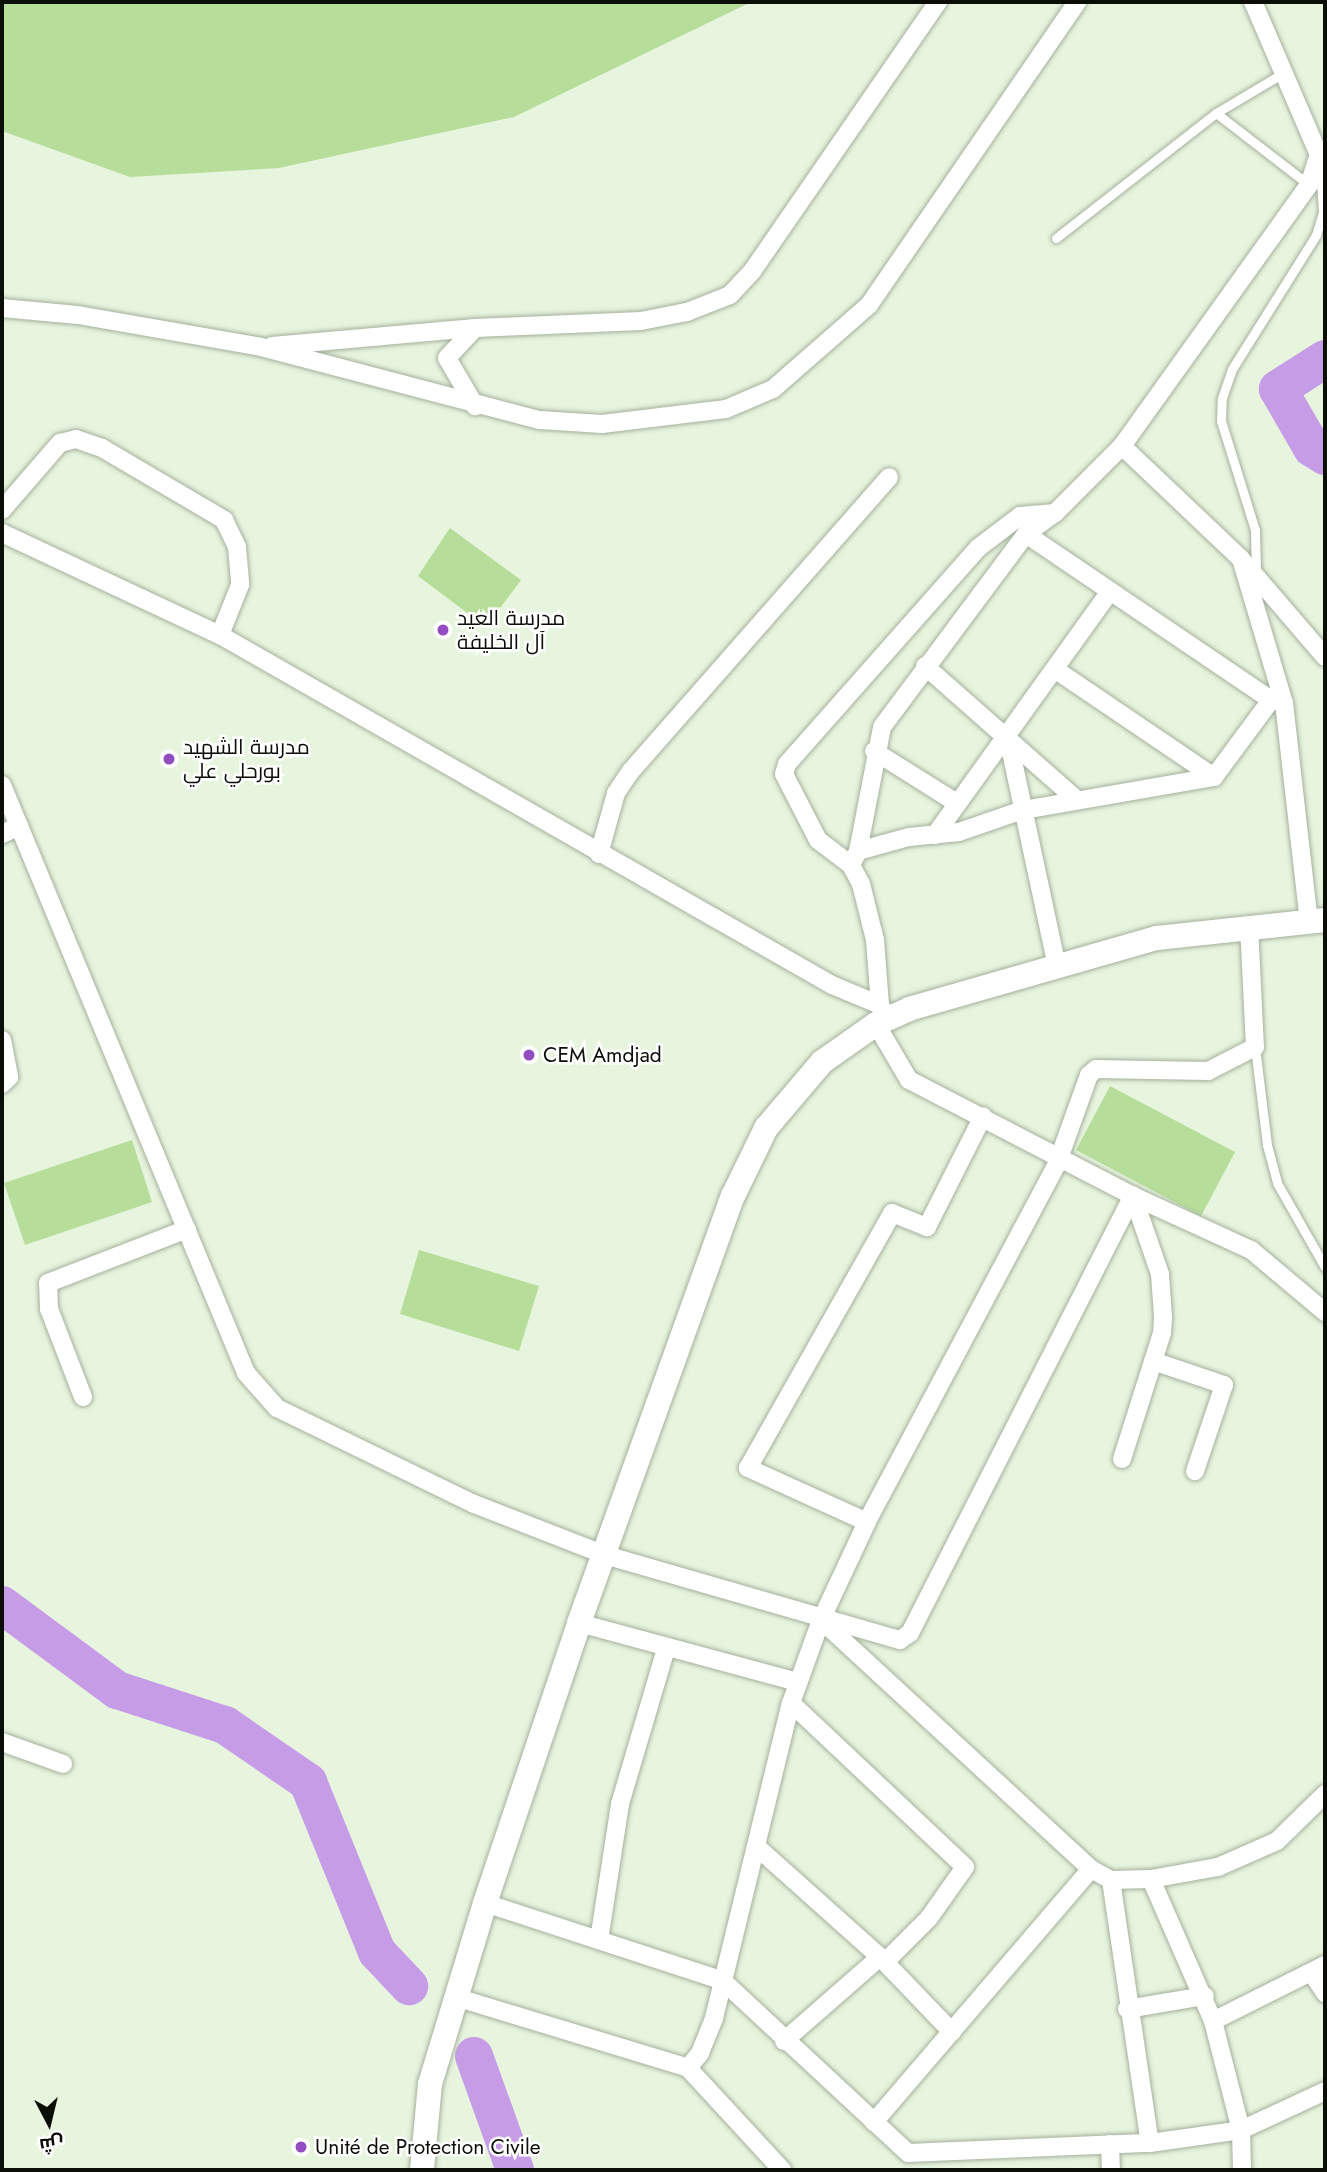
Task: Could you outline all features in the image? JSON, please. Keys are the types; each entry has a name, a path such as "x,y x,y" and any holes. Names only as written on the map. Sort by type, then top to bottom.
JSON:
{"main road":[{"path":"422,2170 430,2084 485,1903 579,1623 733,1196 766,1128 822,1062 881,1016 1157,938 1249,925 1317,921"}],"street":[{"path":"261,348 475,328 641,321 687,312 730,295 753,270 938,2"},
{"path":"2,308 78,315 261,348 475,406 540,420 602,424 726,409 773,389 869,305 1077,2"},
{"path":"1253,2 1319,155 1309,185 1122,446 1055,513 1026,534 881,727 874,751 855,858 875,940 881,1016 909,1080 1059,1154 1133,1196 1251,1250 1325,1312"},
{"path":"475,328 447,358 475,406"},
{"path":"2,510 60,443 76,439 113,454 224,520 237,547 240,585 220,635"},
{"path":"1122,446 1241,559 1256,581 1325,657"},
{"path":"599,854 616,793 631,771 888,477"},
{"path":"1055,513 1020,516 978,548 787,764 784,774 818,840 855,858 909,837 935,835 1023,810 1214,778 1277,701"},
{"path":"2,533 220,635 832,985 881,1016"},
{"path":"1026,534 1108,594 1277,701"},
{"path":"1241,559 1277,701 1317,921"},
{"path":"935,835 1008,738 1108,594"},
{"path":"925,666 1077,800"},
{"path":"1056,670 1214,778"},
{"path":"1008,738 1057,966"},
{"path":"874,751 957,803"},
{"path":"2,785 246,1373 278,1408 474,1504 605,1555 821,1620 900,1640 910,1633 1133,1196"},
{"path":"2,834 19,826"},
{"path":"688,2068 700,2053 723,1981 758,1849 791,1703 821,1620 867,1522 1057,1164 1089,1075 1096,1069 1208,1071 1255,1047 1249,925"},
{"path":"2,1040 9,1077 2,1084"},
{"path":"867,1522 748,1468 892,1213 927,1227 983,1116"},
{"path":"1122,1459 1162,1333 1160,1274 1133,1196"},
{"path":"83,1396 49,1309 48,1283 187,1229"},
{"path":"1153,1361 1224,1385 1195,1471"},
{"path":"821,1620 1091,1869 1111,1880 1150,1879 1217,1867 1277,1841 1325,1794"},
{"path":"579,1623 666,1649 798,1682"},
{"path":"599,1940 620,1804 666,1649"},
{"path":"784,2041 929,1918 965,1867 791,1703"},
{"path":"2,1742 63,1764"},
{"path":"758,1849 883,1959 953,2032"},
{"path":"874,2122 1091,1869"},
{"path":"1150,1879 1205,1996 1213,2021 1241,2130 1242,2170"},
{"path":"1111,1880 1127,2009 1150,2143"},
{"path":"485,1903 723,1981 784,2041 874,2122 908,2162 1110,2144 1150,2143 1241,2130 1325,2091"},
{"path":"1213,2021 1319,1969 1325,1993"},
{"path":"1127,2009 1205,1996"},
{"path":"455,1997 688,2068 782,2170"},
{"path":"1110,2144 1111,2170"}],"lane":[{"path":"1056,239 1216,113 1283,73"},
{"path":"1216,113 1309,185"},
{"path":"1256,581 1255,530 1221,421 1222,398 1231,369 1316,235 1323,212 1319,155"},
{"path":"1255,1047 1266,1144 1277,1183 1325,1268"}],"green space":[{"path":"2,2 751,2 514,117 279,168 130,177 2,131"},
{"path":"450,528 521,580 486,627 418,576"},
{"path":"1110,1086 1235,1152 1201,1216 1076,1150"},
{"path":"132,1140 152,1202 25,1245 4,1183"},
{"path":"419,1250 539,1286 519,1351 400,1314"}],"waterway":[{"path":"1325,359 1278,389 1312,448 1325,456"},
{"path":"2,1605 117,1690 225,1725 308,1782 377,1952 409,1986"},
{"path":"474,2056 515,2170"}],"place":[{"name":"مدرسة العيد آل الخليفة","path":"443,630"},
{"name":"مدرسة الشهيد بورحلي علي","path":"169,759"},
{"name":"CEM Amdjad","path":"529,1055"},
{"name":"Unité de Protection Civile","path":"301,2147"}]}
